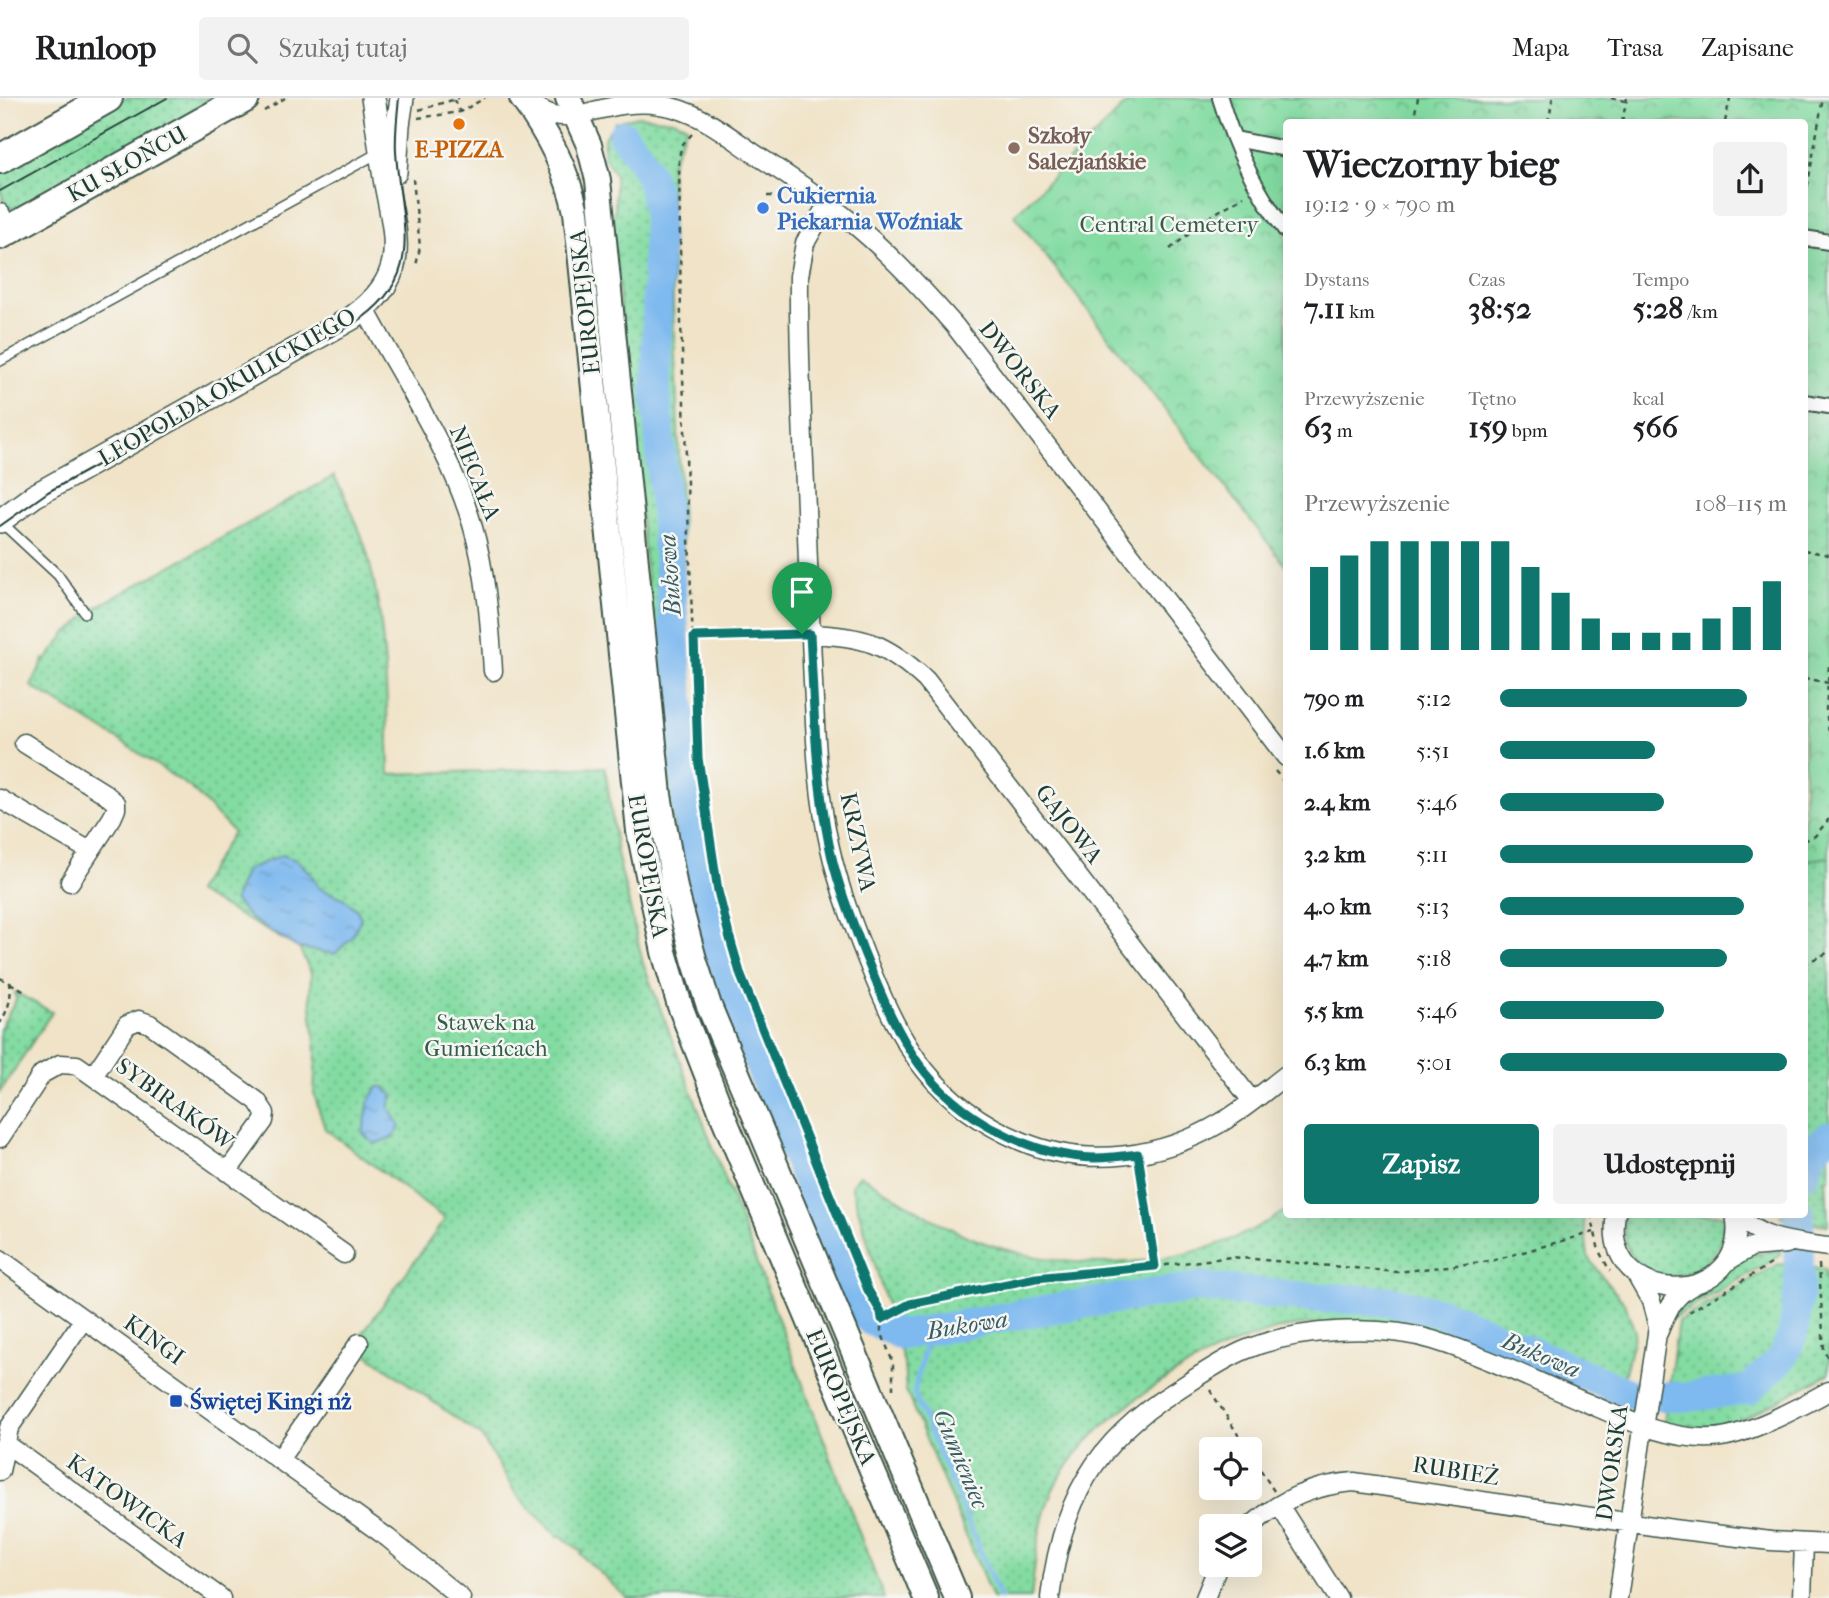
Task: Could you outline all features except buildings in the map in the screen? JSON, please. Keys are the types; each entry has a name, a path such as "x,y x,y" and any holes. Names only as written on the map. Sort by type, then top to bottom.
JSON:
{"main road":[{"path":"0,159 108,98"},
{"name":"KU SŁOŃCU","path":"3,226 245,98"},
{"name":"EUROPEJSKA","path":"523,98 561,162 576,212 639,831 664,952 680,1006 723,1116 926,1598"},
{"name":"EUROPEJSKA","path":"573,107 589,145 599,190 659,795 670,866 680,907 709,1006 957,1598"}],"street":[{"name":"LEOPOLDA OKULICKIEGO","path":"0,521 34,496 365,309 383,287 394,265 397,240 373,98"},
{"name":"EUROPEJSKA","path":"523,98 548,113 559,116 573,107"},
{"path":"1220,98 1257,187 1283,226"},
{"name":"DWORSKA","path":"573,107 620,105 639,101 671,107 699,117 828,203 893,259 955,326 1278,760"},
{"name":"LEOPOLDA OKULICKIEGO","path":"393,214 397,135 409,109"},
{"path":"1235,139 1283,148"},
{"name":"KRZYWA","path":"828,203 806,243 799,276 816,744 829,845 855,929 881,996 906,1044 926,1073 947,1095 976,1117 1012,1137 1043,1149 1077,1156 1096,1158 1138,1154 1170,1146 1222,1123 1283,1077"},
{"path":"1808,239 1829,242"},
{"name":"NIECAŁA","path":"365,309 432,431 472,524 488,605 493,671"},
{"path":"1808,403 1829,406"},
{"name":"GAJOWA","path":"810,634 850,636 872,642 895,654 926,680 1252,1101"},
{"path":"24,743 116,803 112,818 70,881"},
{"path":"0,799 90,851"},
{"name":"SYBIRAKÓW","path":"94,1075 127,1025 139,1020 150,1024 257,1101 265,1113 264,1121 227,1172"},
{"name":"SYBIRAKÓW","path":"0,1138 34,1086 50,1068 60,1064 77,1065 344,1254"},
{"name":"DWORSKA","path":"1616,1218 1618,1248 1653,1306 1658,1325 1618,1598"},
{"path":"1724,1265 1736,1237 1736,1218"},
{"path":"1740,1218 1756,1230 1797,1243 1829,1247"},
{"name":"DWORSKA","path":"1657,1336 1672,1304 1684,1291 1713,1276 1736,1254 1751,1247 1797,1243"},
{"name":"KINGI","path":"0,1259 395,1543 461,1598"},
{"path":"1635,1273 1662,1287 1693,1286"},
{"path":"0,1471 12,1423 83,1320"},
{"path":"1050,1598 1069,1509 1095,1463 1131,1422 1243,1350 1295,1335 1328,1331 1405,1335 1450,1346 1644,1427 1698,1438 1728,1436 1776,1417 1829,1391"},
{"path":"279,1460 359,1343"},
{"name":"KATOWICKA","path":"5,1443 221,1598"},
{"name":"RUBIEŻ","path":"1262,1515 1278,1500 1322,1487 1354,1482 1714,1535 1829,1544"},
{"path":"1278,1500 1338,1598"},
{"path":"1802,1598 1804,1543"},
{"path":"1205,1598 1214,1577"}],"lane":[{"path":"0,361 382,151"},
{"name":"LEOPOLDA OKULICKIEGO","path":"0,521 58,575 85,613"}],"path":[{"path":"409,109 439,117 460,112 485,98"},
{"path":"1414,119 1418,98"},
{"path":"1549,119 1553,98"},
{"path":"1611,98 1627,99 1623,119"},
{"path":"1726,119 1730,98"},
{"path":"1808,183 1823,98"},
{"path":"409,109 457,99 460,112"},
{"path":"697,132 690,135 682,145 679,157 681,323 698,758 718,891 741,976 868,1290 881,1312 881,1331 893,1363 892,1387 897,1399"},
{"path":"411,169 420,224 420,247 416,266"},
{"path":"1170,249 1214,214 1257,187"},
{"path":"767,196 785,196"},
{"path":"1808,551 1829,555"},
{"path":"694,637 810,634"},
{"path":"1829,666 1826,710 1829,733"},
{"path":"1808,679 1828,682"},
{"path":"1808,839 1815,836 1829,819"},
{"path":"1808,962 1829,952"},
{"path":"0,978 25,991"},
{"path":"0,1024 10,1004 10,983"},
{"path":"1138,1154 1155,1266"},
{"path":"882,1319 910,1304 1036,1278 1231,1257 1397,1272 1491,1261 1594,1232"},
{"path":"1685,1314 1777,1260"},
{"path":"1809,1263 1819,1264 1824,1352 1829,1358"},
{"path":"1201,1375 1239,1437"},
{"path":"1262,1474 1278,1500"}],"green space":[{"path":"125,98 226,98 17,213 7,206 1,190 0,172"},
{"name":"Central Cemetery","path":"1132,98 1829,98 1829,857 1808,860 1808,119 1283,119 1283,562 1014,215"},
{"path":"637,116 674,120 687,126 671,165 673,306 688,675 706,869 715,913 743,987 720,1001 691,903 669,804 612,220 615,210 615,175 603,155 604,138 615,122"},
{"name":"Stawek na Gumieńcach","path":"334,476 363,538 375,586 385,666 389,774 605,767 617,853 643,963 884,1598 627,1598 580,1554 582,1552 560,1535 558,1537 516,1494 481,1436 354,1345 445,1219 325,1129 314,1094 316,1052 310,997 311,973 299,948 196,892 233,832 191,788 31,686 44,659 46,660 68,631 91,610"},
{"path":"1829,857 1829,1177 1826,1180 1828,1225 1786,1218 1808,1218 1808,860"},
{"path":"15,992 52,1012 0,1092 0,1029 16,1000"},
{"path":"860,1175 953,1230 1005,1249 1088,1263 1172,1257 1213,1246 1251,1231 1283,1212 1283,1218 1583,1218 1588,1256 1625,1304 1635,1332 1618,1401 1431,1334 1329,1324 1292,1326 1246,1340 1184,1368 1125,1407 1100,1430 1077,1454 1058,1480 1046,1506 1031,1598 992,1598 906,1391 904,1363 851,1185"},
{"path":"1624,1218 1723,1218 1722,1236 1715,1252 1702,1265 1687,1273 1670,1276 1653,1273 1638,1264 1627,1247"},
{"path":"1780,1250 1780,1256 1666,1322 1669,1313 1738,1257"},
{"path":"1778,1264 1825,1269 1829,1314 1829,1374 1734,1424 1703,1428 1664,1422 1678,1321"}],"water":[{"path":"282,855 298,861 311,874 319,888 343,898 357,910 361,918 352,937 335,954 298,948 250,918 234,900 246,870"},
{"path":"378,1087 385,1087 391,1092 393,1096 389,1107 400,1125 393,1136 374,1144 363,1133 369,1101"}],"waterway":[{"name":"Bukowa","path":"623,135 648,172 658,216 656,390 688,817 721,971 859,1310 871,1321 901,1335 1198,1287 1304,1297 1390,1301 1443,1313 1632,1395 1686,1397 1748,1390 1782,1358 1793,1334 1799,1289 1799,1218"},
{"name":"Bukowa","path":"1808,1164 1814,1148 1829,1136"},
{"name":"Gumieniec","path":"929,1330 914,1393 1000,1598"}],"tram line":[{"path":"0,191 167,98"},
{"path":"0,526 48,492 352,325 376,306 392,288 401,268 404,248 396,152 399,98"}],"place":[{"name":"E-PIZZA","path":"459,124"},
{"name":"Szkoły Salezjańskie","path":"1014,148"},
{"name":"Cukiernia Piekarnia Woźniak","path":"763,208"},
{"name":"Świętej Kingi nż","path":"176,1401"}],"route":[{"path":"802,634 810,634 816,744 824,817 836,875 894,1024 935,1083 947,1095 993,1127 1028,1144 1059,1153 1096,1158 1138,1154 1155,1266 1036,1278 910,1304 882,1319 741,976 718,891 698,758 694,637 802,634"}]}
